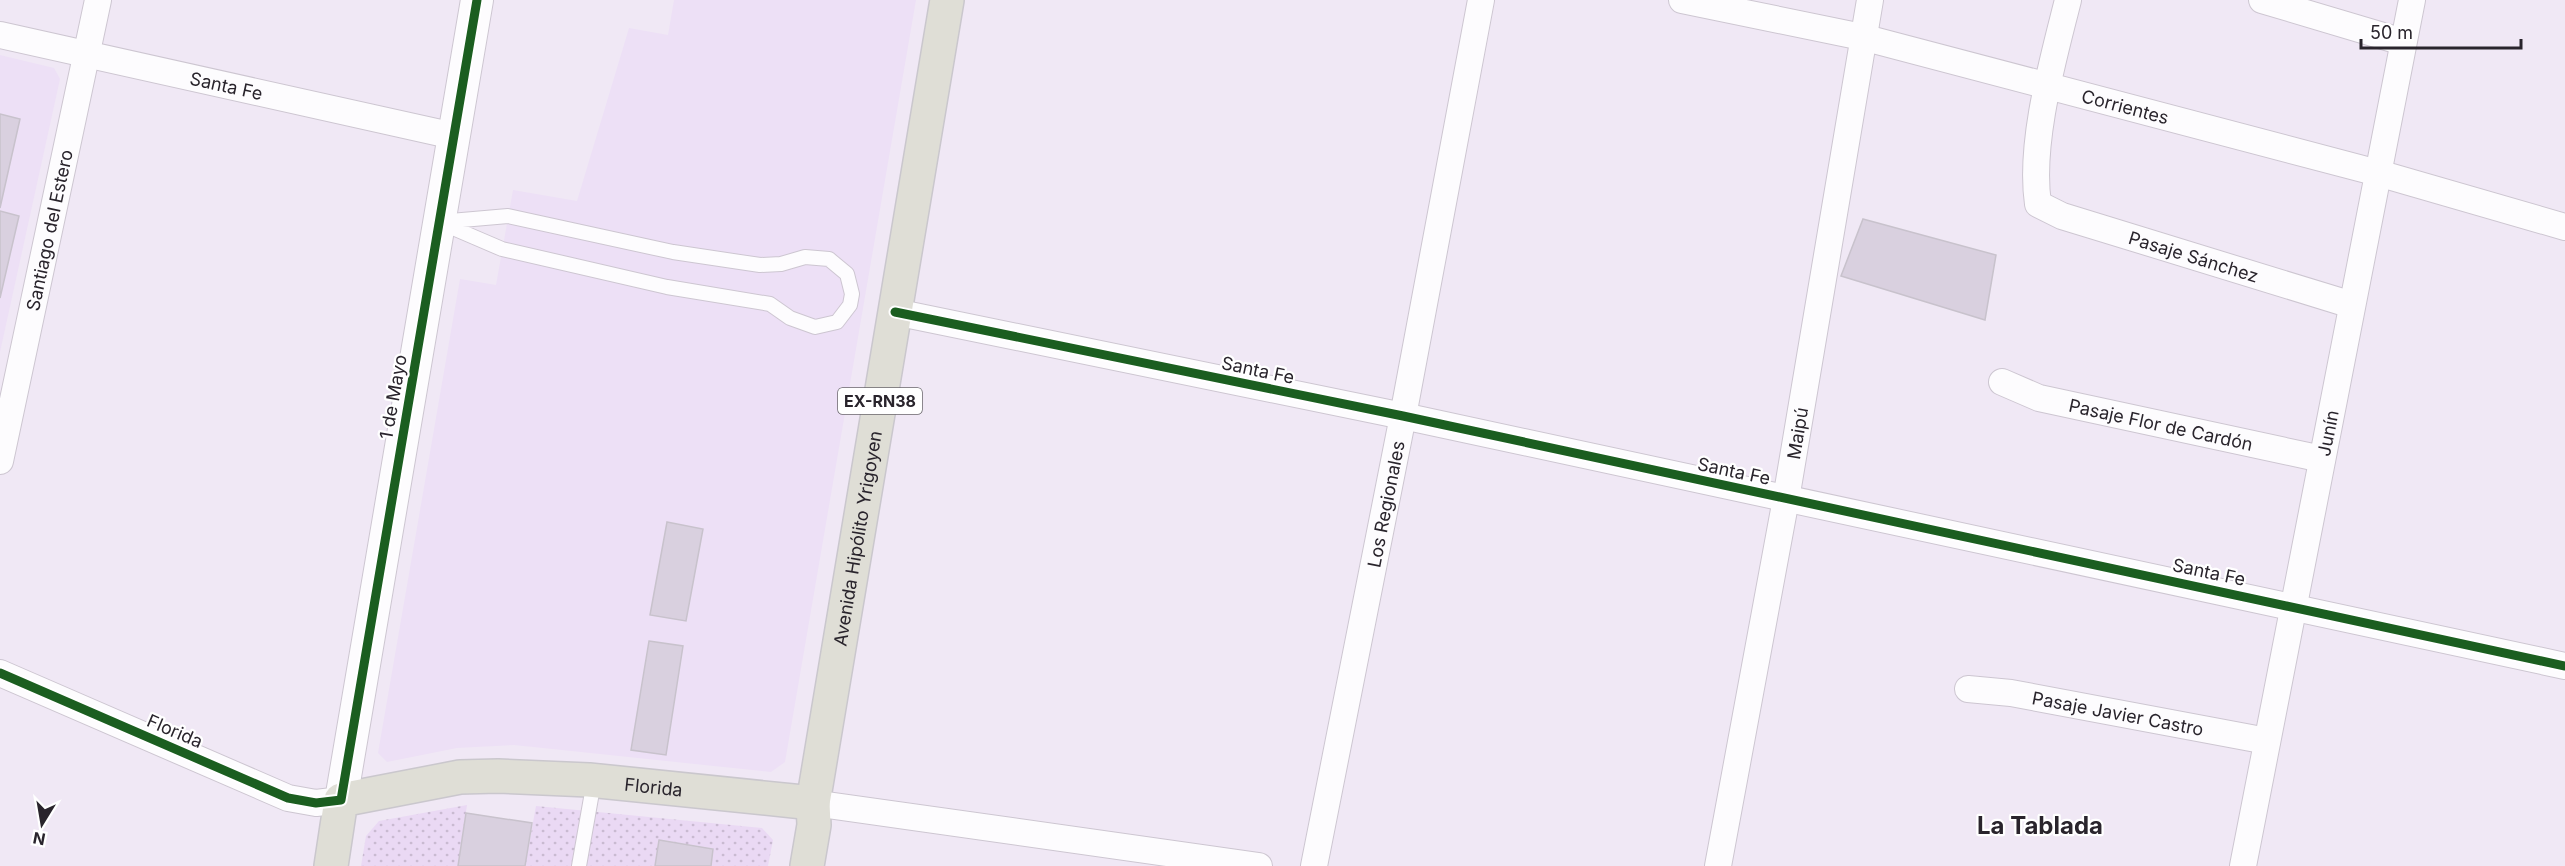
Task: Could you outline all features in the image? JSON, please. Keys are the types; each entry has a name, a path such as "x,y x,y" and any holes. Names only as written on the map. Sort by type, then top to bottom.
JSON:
{"main road":[{"name":"Avenida Hipólito Yrigoyen","path":"807,866 814,825 813,802 947,0"},
{"name":"Florida","path":"341,800 460,777 498,776 594,781 813,802"},
{"name":"1 de Mayo","path":"331,866 341,800"}],"street":[{"name":"Santiago del Estero","path":"0,461 98,0"},
{"name":"1 de Mayo","path":"341,800 477,0"},
{"name":"Los Regionales","path":"1314,866 1480,0"},
{"name":"Corrientes","path":"1682,0 1862,37 2378,173 2565,227"},
{"name":"Maipú","path":"1718,866 1786,499 1870,0"},
{"path":"2048,85 2068,0"},
{"path":"2262,0 2403,42"},
{"name":"Junín","path":"2243,866 2412,0"},
{"name":"Santa Fe","path":"0,35 454,136"},
{"name":"Pasaje Sánchez","path":"2048,85 2034,178 2038,204 2062,216 2352,305"},
{"name":"Santa Fe","path":"895,312 1402,416 2565,666"},
{"name":"Pasaje Flor de Cardón","path":"2002,381 2039,398 2322,459"},
{"name":"Florida","path":"0,673 288,798 316,803 341,800"},
{"name":"Pasaje Javier Castro","path":"1968,689 2011,693 2267,741"},
{"name":"Florida","path":"813,802 1259,866"}],"lane":[{"path":"508,216 673,252 760,265 782,264 805,257 829,259 847,274 852,294 850,305 837,322 815,327 790,318 770,304 667,287 502,249 439,222 508,216"},
{"path":"579,866 594,781"}],"shaded area":[{"path":"674,0 916,0 785,762 771,772 514,745 457,748 387,762 378,753 460,279 496,285 513,190 577,201 629,28 668,35"},
{"path":"0,55 54,68 60,79 0,352"},
{"path":"467,805 458,866 361,866 366,836 379,821"},
{"path":"536,806 762,828 773,840 768,866 525,866"}],"building":[{"path":"0,114 20,119 0,208"},
{"path":"0,211 19,216 0,298"},
{"path":"1863,219 1996,255 1985,320 1841,276"},
{"path":"667,522 703,529 686,621 650,615"},
{"path":"649,641 683,646 666,755 631,750"},
{"path":"466,813 532,823 525,866 458,866"},
{"path":"659,840 713,849 711,866 655,866"}],"cycle path":[{"path":"0,673 288,798 316,803 341,800 477,0"},
{"path":"895,312 1403,416 2565,666"}],"district":[{"name":"La Tablada","path":"2040,825"}]}
